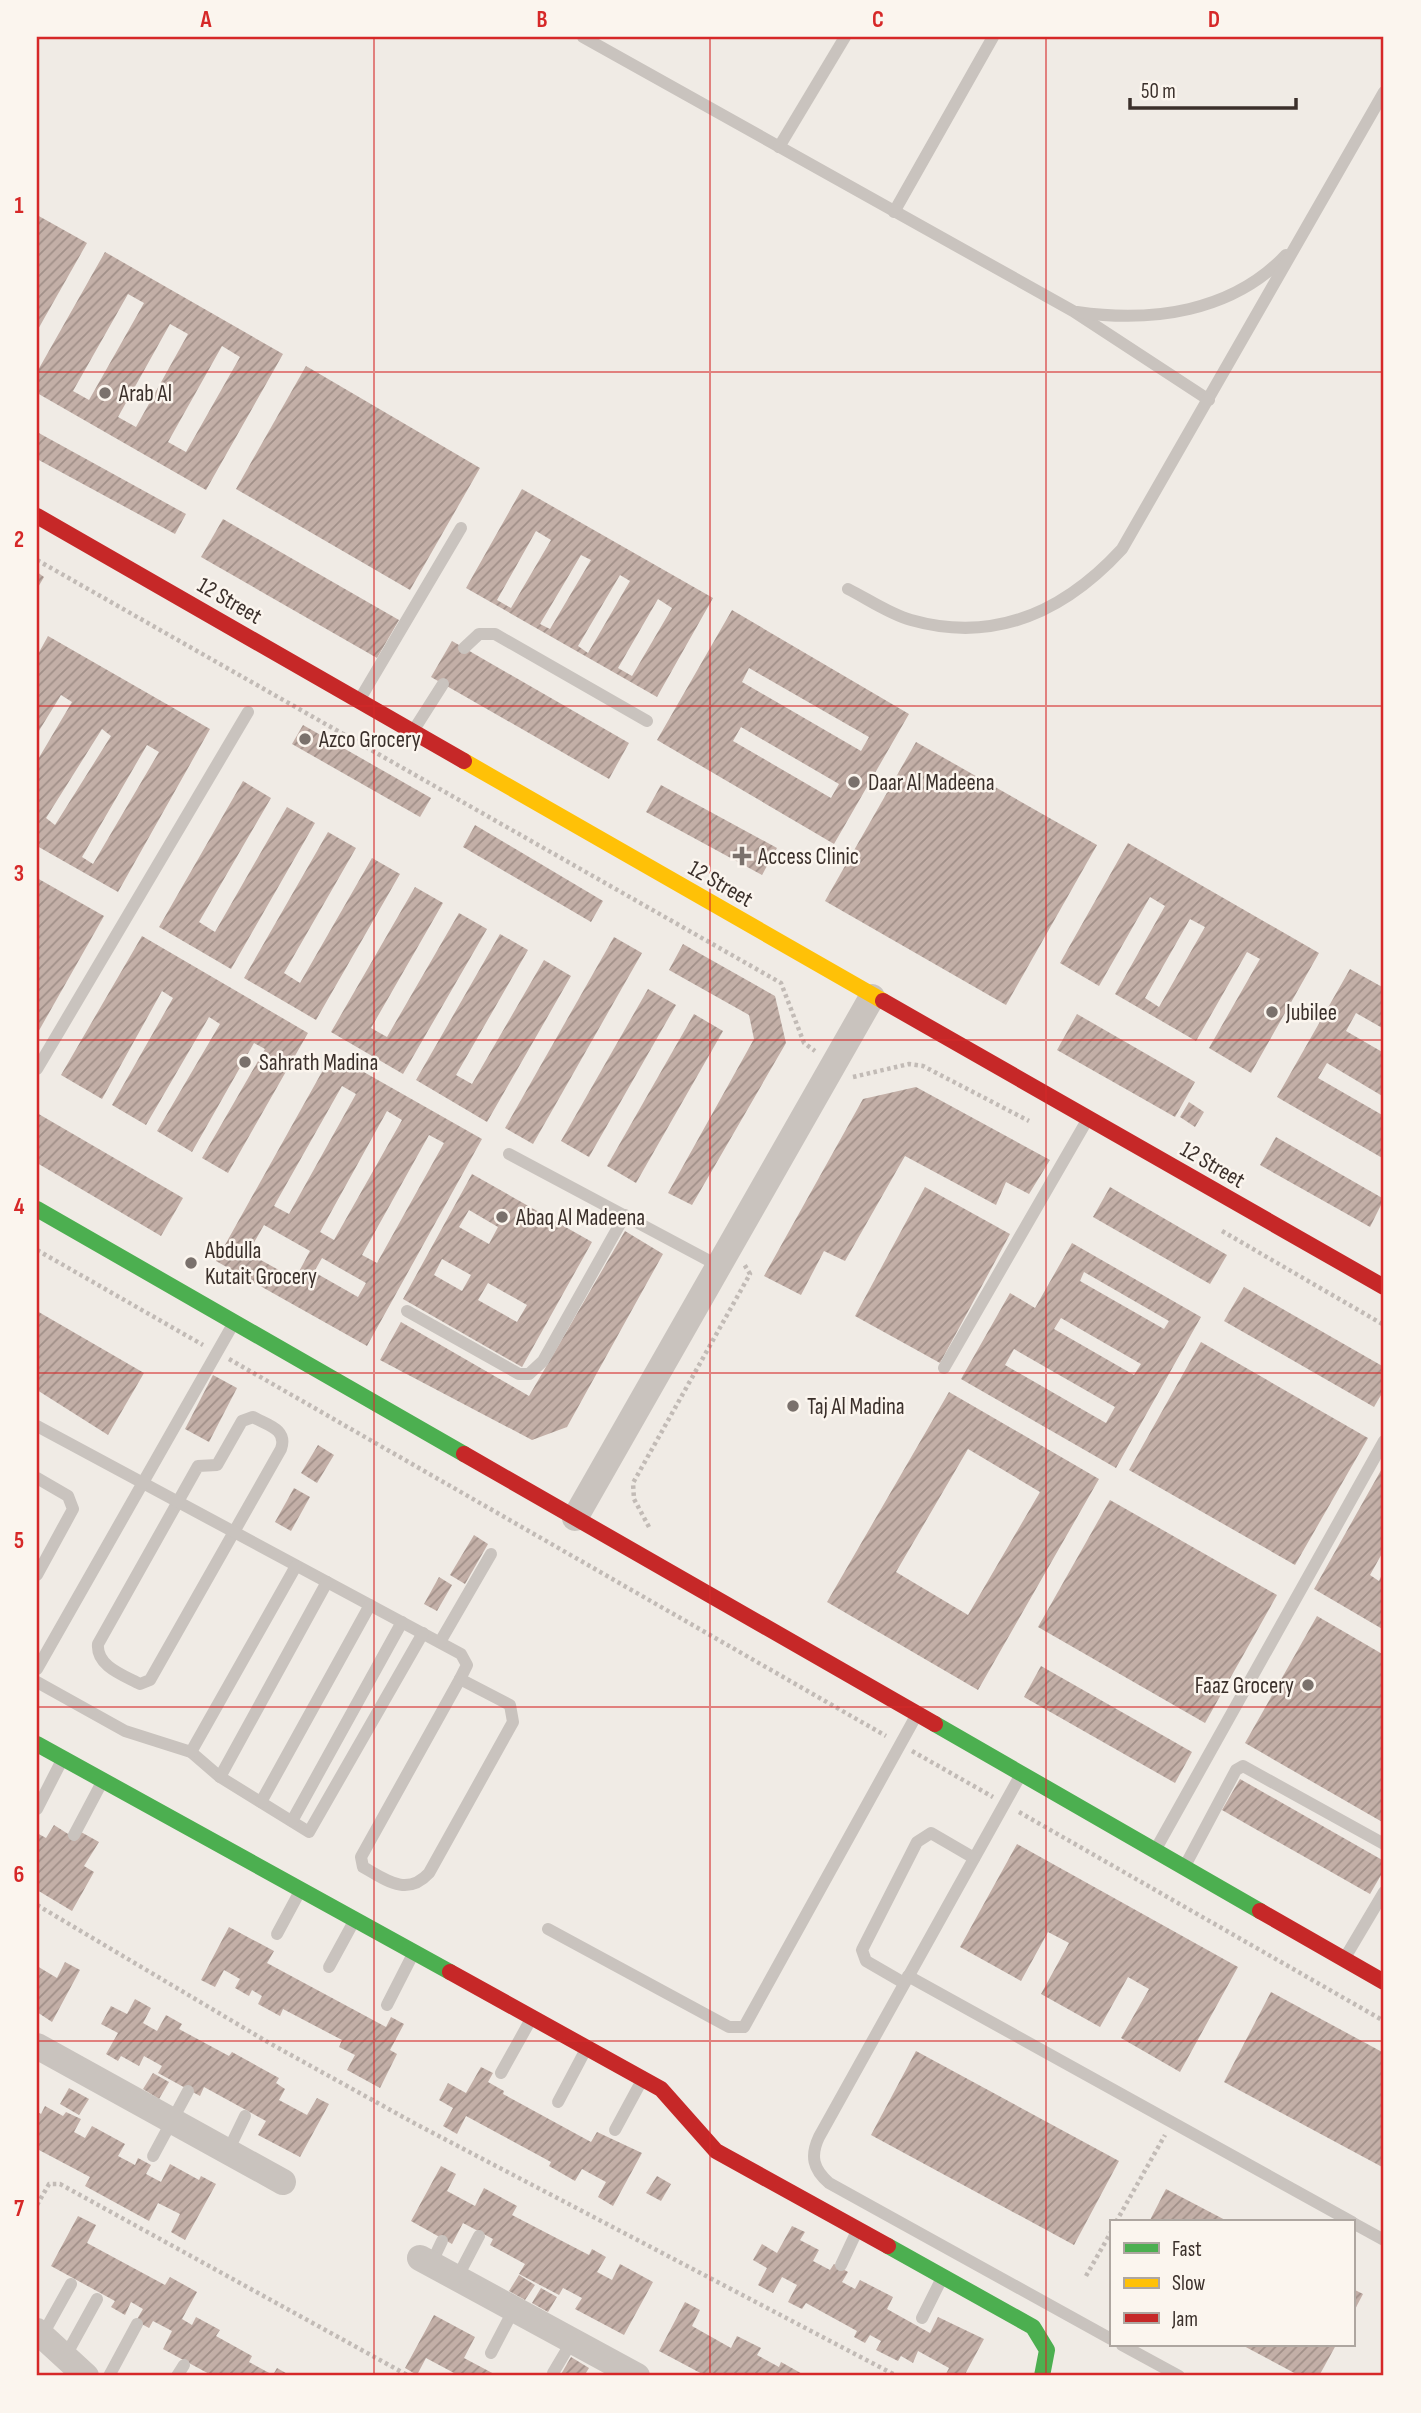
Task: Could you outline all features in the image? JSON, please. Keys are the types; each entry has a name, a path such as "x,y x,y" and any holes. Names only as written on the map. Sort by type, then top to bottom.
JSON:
{"street":[{"name":"12 Street","path":"37,516 360,699 872,997 1384,1287"},
{"path":"575,1518 872,997"},
{"path":"37,1209 1384,1982"},
{"path":"37,1744 672,2097 697,2132 716,2151 1033,2327 1041,2335 1048,2356 1042,2376"},
{"path":"38,2048 283,2182"},
{"path":"431,2254 457,2278 637,2376"},
{"path":"46,2345 86,2376"}],"lane":[{"path":"583,37 1073,311 1209,400"},
{"path":"779,147 845,37"},
{"path":"894,212 993,37"},
{"path":"848,589 909,620 947,627 987,627 1027,618 1063,602 1095,579 1122,549 1384,92"},
{"path":"1073,311 1115,317 1156,317 1197,308 1236,293 1271,271 1300,241"},
{"path":"360,699 461,528"},
{"path":"464,648 475,636 495,634 648,722"},
{"path":"413,731 443,684"},
{"path":"37,1069 248,712"},
{"path":"944,1368 1088,1119"},
{"path":"509,1154 625,1215 723,1259"},
{"path":"407,1311 519,1374 529,1374 543,1361 625,1215"},
{"path":"37,1669 234,1322"},
{"path":"253,1417 279,1430 283,1444 150,1680 144,1684 103,1663 98,1655 99,1644 177,1503 198,1466 217,1465 242,1421 253,1417"},
{"path":"39,1432 423,1633 461,1654 467,1661 460,1679 361,1857 363,1867 393,1885 413,1885 429,1872 513,1722 510,1705 460,1679"},
{"path":"1155,1849 1384,1441"},
{"path":"37,1478 68,1496 74,1509 42,1555 37,1575"},
{"path":"440,1643 491,1554"},
{"path":"191,1752 296,1566"},
{"path":"220,1777 327,1582"},
{"path":"261,1802 370,1605"},
{"path":"292,1821 401,1622"},
{"path":"37,1682 125,1731 191,1752 220,1777 307,1831 313,1829 423,1633"},
{"path":"548,1929 729,2027 744,2027 918,1713"},
{"path":"37,1809 63,1758"},
{"path":"1185,1867 1236,1770 1243,1766 1384,1844"},
{"path":"1022,1772 819,2137 813,2149 813,2162 819,2175 829,2183 1110,2338"},
{"path":"74,1835 103,1780"},
{"path":"974,1858 931,1833 917,1842 862,1950 866,1961 1172,2122 1348,2220"},
{"path":"277,1934 301,1890"},
{"path":"1344,1959 1384,1892"},
{"path":"329,1967 355,1920"},
{"path":"387,2005 414,1952"},
{"path":"501,2073 532,2018"},
{"path":"558,2102 587,2048"},
{"path":"615,2130 643,2079"},
{"path":"153,2156 188,2091"},
{"path":"228,2151 245,2116"},
{"path":"1354,2223 1384,2240"},
{"path":"841,2265 858,2230"},
{"path":"457,2278 479,2236"},
{"path":"922,2318 942,2277"},
{"path":"46,2345 71,2284"},
{"path":"46,2345 97,2299"},
{"path":"491,2353 514,2309"},
{"path":"109,2376 137,2324"},
{"path":"553,2373 572,2341"},
{"path":"1124,2346 1180,2376"}],"path":[{"path":"37,560 263,686 781,983 804,1043 851,1077 909,1065 923,1066 1039,1126"},
{"path":"248,712 263,686"},
{"path":"1217,1228 1384,1325"},
{"path":"37,1250 1384,2021"},
{"path":"623,1586 642,1556 651,1533 634,1499 633,1483 750,1274 747,1266 723,1259"},
{"path":"37,1905 271,2044 414,2123 604,2226 897,2376"},
{"path":"1117,2220 1172,2122"},
{"path":"37,2205 49,2185 60,2184 410,2376"},
{"path":"1086,2276 1110,2234"}],"building":[{"path":"37,215 87,243 37,331"},
{"path":"105,252 283,354 206,490 37,393 37,372","holes":["128,294 144,303 89,400 73,391","170,324 188,334 136,427 118,417","222,346 240,357 186,452 168,442"]},
{"path":"306,366 480,468 410,590 236,489"},
{"path":"37,432 186,514 175,534 37,459"},
{"path":"522,489 713,598 657,697 466,588","holes":["536,531 551,540 511,608 497,600","581,555 591,560 550,629 540,624","620,575 630,581 588,653 578,646","658,599 672,608 632,676 618,668"]},
{"path":"223,519 399,620 377,658 201,557"},
{"path":"37,572 44,577 37,589"},
{"path":"732,610 909,714 834,844 657,740","holes":["749,668 869,737 861,751 742,682","741,727 839,784 831,798 733,741"]},
{"path":"48,636 210,729 118,892 37,846 37,761 72,702 61,695 37,734 37,656","holes":["102,729 111,736 55,825 46,818","147,745 159,752 93,864 82,857"]},
{"path":"452,641 629,743 609,779 431,677"},
{"path":"303,725 431,798 420,817 292,744"},
{"path":"916,742 1097,845 1006,1005 825,901"},
{"path":"243,781 271,798 199,922 215,932 287,807 315,823 231,969 159,927"},
{"path":"661,785 777,848 762,875 646,812"},
{"path":"475,825 603,901 591,922 463,847"},
{"path":"328,832 356,848 284,973 300,983 372,858 400,874 316,1020 244,978"},
{"path":"1128,843 1319,953 1251,1073 1209,1048 1260,959 1247,952 1196,1041 1115,994 1165,906 1150,897 1099,986 1060,963","holes":["1190,919 1205,927 1159,1007 1145,998"]},
{"path":"37,878 104,916 37,1034"},
{"path":"415,887 443,903 371,1028 387,1037 459,913 487,929 403,1074 331,1032"},
{"path":"500,934 528,950 456,1075 472,1084 544,960 571,976 487,1122 416,1080"},
{"path":"142,936 308,1033 228,1173 202,1158 265,1049 254,1043 192,1152 157,1131 220,1024 209,1017 146,1125 112,1105 173,998 162,991 102,1099 61,1075"},
{"path":"614,937 642,953 533,1144 505,1128"},
{"path":"683,944 775,996 786,1043 692,1205 668,1193 754,1039 749,1015 669,970"},
{"path":"1350,969 1384,988 1384,1029 1356,1013 1346,1031 1384,1053 1384,1097 1327,1063 1318,1078 1384,1116 1384,1159 1277,1097"},
{"path":"648,989 676,1005 589,1157 561,1141"},
{"path":"694,1014 723,1031 636,1183 607,1166"},
{"path":"1077,1014 1195,1082 1175,1117 1057,1050"},
{"path":"332,1054 482,1139 367,1346 216,1261","holes":["342,1086 356,1094 289,1214 274,1206","387,1111 402,1120 334,1240 320,1232","429,1135 444,1143 377,1263 362,1255","264,1225 310,1251 295,1279 248,1253","322,1258 366,1283 358,1297 314,1272"]},
{"path":"916,1087 1050,1160 1029,1194 1006,1182 996,1205 905,1156 845,1261 824,1251 801,1295 764,1276 863,1099"},
{"path":"1189,1102 1204,1112 1195,1127 1180,1117"},
{"path":"37,1113 183,1198 161,1236 37,1163"},
{"path":"1276,1137 1384,1199 1370,1227 1260,1165"},
{"path":"472,1174 592,1242 522,1367 403,1299","holes":["469,1210 498,1227 489,1244 459,1227","442,1259 471,1275 462,1291 434,1275","488,1283 527,1305 517,1322 478,1300"]},
{"path":"925,1187 1010,1234 940,1363 855,1316"},
{"path":"1110,1187 1227,1255 1210,1284 1093,1217"},
{"path":"625,1231 663,1254 567,1427 532,1440 380,1360 401,1322 529,1396"},
{"path":"1072,1243 1201,1317 1116,1468 961,1379 1010,1293 1035,1308","holes":["1084,1272 1169,1321 1164,1329 1080,1281","1061,1318 1141,1364 1134,1375 1054,1329","1014,1349 1115,1407 1106,1423 1005,1365"]},
{"path":"1244,1287 1384,1367 1384,1390 1374,1407 1224,1321"},
{"path":"37,1311 144,1373 108,1435 37,1390"},
{"path":"1201,1342 1368,1438 1295,1565 1129,1470"},
{"path":"213,1375 237,1388 209,1442 185,1429"},
{"path":"949,1392 1099,1479 978,1690 827,1602","holes":["968,1449 1040,1492 968,1615 896,1572"]},
{"path":"318,1445 334,1455 317,1483 301,1473"},
{"path":"1384,1465 1384,1550 1370,1575 1379,1581 1384,1570 1384,1630 1314,1589"},
{"path":"294,1488 310,1497 291,1531 275,1522"},
{"path":"1110,1500 1277,1595 1205,1723 1038,1627"},
{"path":"474,1535 488,1544 465,1584 450,1575"},
{"path":"439,1577 452,1585 437,1611 424,1604"},
{"path":"1317,1616 1384,1655 1384,1823 1245,1743"},
{"path":"1041,1666 1192,1752 1175,1783 1024,1697"},
{"path":"1240,1779 1384,1861 1384,1870 1370,1894 1222,1810"},
{"path":"54,1825 76,1839 81,1832 99,1842 84,1866 94,1872 72,1911 37,1890 37,1833 46,1838"},
{"path":"1017,1844 1238,1967 1180,2072 1121,2038 1149,1989 1128,1977 1100,2027 1041,1994 1069,1943 1048,1932 1021,1981 960,1947"},
{"path":"229,1927 274,1951 267,1963 386,2027 391,2017 404,2024 390,2050 397,2054 380,2088 347,2070 355,2055 339,2047 342,2040 283,2009 280,2016 258,2004 262,1996 252,1990 249,1996 235,1988 240,1979 224,1970 215,1987 201,1980"},
{"path":"65,1962 80,1970 52,2022 37,2012 37,1966 57,1978"},
{"path":"1271,1992 1384,2053 1384,2168 1224,2082"},
{"path":"135,1999 151,2008 143,2023 157,2031 166,2015 182,2024 179,2029 229,2056 232,2052 279,2078 276,2083 285,2089 279,2100 307,2115 317,2098 329,2104 300,2157 258,2135 266,2121 204,2087 200,2096 158,2073 162,2066 144,2056 139,2066 121,2056 118,2061 106,2054 118,2033 101,2024 111,2006 127,2014"},
{"path":"916,2051 1119,2161 1074,2245 871,2135"},
{"path":"481,2067 493,2073 488,2082 504,2091 503,2094 591,2142 597,2132 642,2153 613,2206 598,2197 606,2182 582,2169 575,2181 549,2166 551,2162 466,2116 457,2134 443,2126 453,2108 439,2100 448,2083 466,2093"},
{"path":"153,2073 169,2082 159,2099 143,2089"},
{"path":"69,2088 89,2099 79,2115 60,2104"},
{"path":"45,2106 63,2116 66,2112 81,2119 74,2132 85,2138 92,2126 125,2144 118,2156 135,2165 138,2158 151,2165 146,2174 161,2182 170,2164 199,2180 201,2176 216,2184 185,2240 171,2232 180,2214 158,2203 149,2221 85,2186 90,2177 39,2150 37,2153 37,2112 41,2114"},
{"path":"441,2166 456,2174 447,2191 475,2206 484,2188 517,2206 512,2215 589,2255 592,2249 606,2257 597,2272 612,2280 620,2264 653,2282 624,2335 575,2309 582,2298 563,2288 559,2295 519,2274 525,2264 490,2245 493,2239 463,2223 452,2244 411,2221"},
{"path":"657,2176 671,2184 661,2201 646,2193"},
{"path":"1166,2189 1225,2220 1150,2220"},
{"path":"78,2216 96,2225 87,2243 165,2285 170,2277 197,2292 182,2319 192,2325 196,2317 220,2330 216,2336 252,2356 249,2362 273,2375 277,2368 291,2376 213,2376 163,2349 172,2331 153,2321 149,2328 136,2321 143,2309 131,2302 125,2315 111,2307 115,2301 51,2266"},
{"path":"792,2226 805,2232 800,2240 819,2250 813,2261 830,2270 834,2264 848,2272 842,2282 855,2289 860,2280 893,2297 887,2309 930,2333 938,2317 984,2339 964,2376 945,2376 949,2368 918,2351 913,2363 901,2356 898,2361 876,2350 881,2341 870,2335 865,2343 854,2337 857,2331 806,2303 802,2309 788,2302 797,2285 782,2277 773,2293 758,2285 767,2268 753,2260 762,2244 777,2253"},
{"path":"519,2275 535,2285 525,2300 509,2291"},
{"path":"541,2288 557,2297 548,2312 532,2303"},
{"path":"1354,2290 1363,2294 1354,2311"},
{"path":"685,2302 700,2310 692,2326 731,2348 737,2336 761,2348 757,2355 779,2367 781,2362 806,2376 706,2376 659,2351"},
{"path":"434,2315 475,2337 464,2358 498,2376 452,2376 454,2373 426,2358 417,2375 405,2368"},
{"path":"1244,2346 1335,2346 1319,2376 1300,2376"},
{"path":"571,2357 589,2368 584,2376 560,2376"}],"traffic: fast":[{"path":"37,1209 464,1454"},
{"path":"935,1724 1260,1911"},
{"path":"37,1744 450,1972"},
{"path":"888,2246 1033,2327 1047,2350 1042,2376"}],"traffic: slow":[{"path":"464,761 883,1001"}],"traffic: jam":[{"path":"37,516 464,761"},
{"path":"883,1001 1384,1287"},
{"path":"464,1454 935,1724"},
{"path":"1260,1911 1384,1982"},
{"path":"450,1972 661,2089 716,2151 888,2246"}],"place":[{"name":"Arab Al","path":"105,393"},
{"name":"Azco Grocery","path":"305,739"},
{"name":"Daar Al Madeena","path":"854,782"},
{"name":"Access Clinic","path":"742,856"},
{"name":"Jubilee","path":"1272,1012"},
{"name":"Sahrath Madina","path":"245,1062"},
{"name":"Abaq Al Madeena","path":"502,1217"},
{"name":"Abdulla Kutait Grocery","path":"191,1263"},
{"name":"Taj Al Madina","path":"793,1406"},
{"name":"Faaz Grocery","path":"1308,1685"}]}
